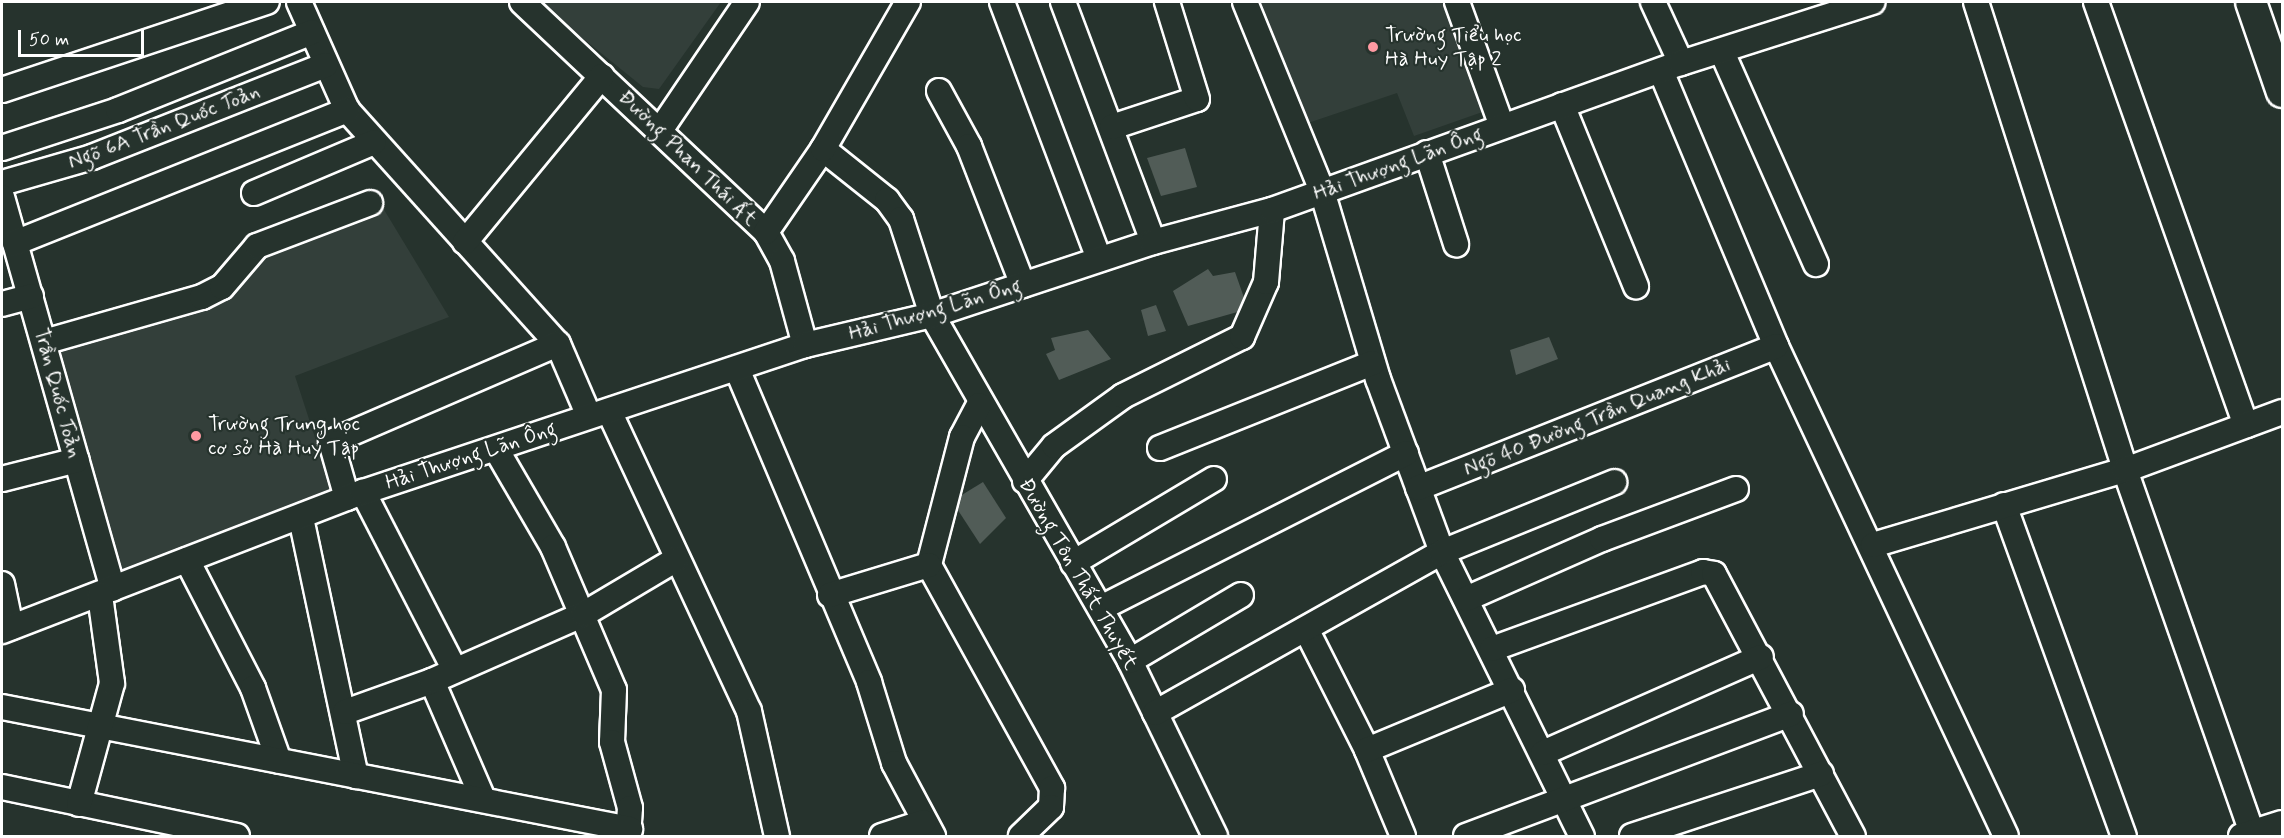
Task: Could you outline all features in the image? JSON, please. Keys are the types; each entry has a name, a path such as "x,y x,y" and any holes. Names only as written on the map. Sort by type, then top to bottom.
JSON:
{"main road":[{"path":"2251,2 2283,92"}],"street":[{"path":"2,90 267,2"},
{"path":"299,2 325,65 347,110 558,344 599,413 750,711 777,837"},
{"name":"Đường Phan Thái Ất","path":"522,2 661,129 766,232 782,261 805,345"},
{"path":"661,129 747,2"},
{"path":"766,232 823,149 908,2"},
{"path":"1002,2 1099,259"},
{"path":"1063,2 1112,127 1153,242"},
{"path":"1112,127 1197,99 1167,2"},
{"path":"1245,2 1322,191 1373,363 1442,552 1492,649 1582,837"},
{"path":"1457,2 1502,126"},
{"path":"1653,2 1671,67 1776,345 1873,545 2006,837"},
{"name":"Hải Thượng Lãn Ông","path":"6,629 301,518 355,495 599,413 805,345 932,315 1153,242 1272,210 1671,67 1872,2"},
{"path":"1976,2 2125,470 2249,835 2283,823"},
{"path":"2096,2 2246,425"},
{"path":"2,148 118,110 312,32"},
{"path":"1722,52 1816,264"},
{"name":"Ngõ 6A Trần Quốc Toản","path":"2,183 92,157 325,65"},
{"path":"465,242 602,76"},
{"path":"939,91 969,146 1023,285"},
{"path":"1562,105 1636,286"},
{"path":"15,243 347,110"},
{"path":"254,193 374,142"},
{"name":"Đường Tôn Thất Thuyết","path":"823,149 893,206 932,315 979,405 1101,608 1130,661 1215,837"},
{"path":"1427,153 1456,244"},
{"name":"Trần Quốc Toản","path":"2,197 77,460 107,592 112,683 79,804"},
{"path":"44,342 202,297 222,287 257,246 370,203"},
{"path":"1025,481 1054,446 1123,396 1242,337 1266,282 1272,210"},
{"path":"2,304 31,296"},
{"path":"455,670 355,495 331,442 558,344"},
{"name":"Ngõ 40 Đường Trần Quang Khải","path":"1418,488 1776,345"},
{"path":"1160,448 1373,363"},
{"path":"737,369 830,595 869,682 894,763 928,829 882,837"},
{"path":"979,405 962,437 929,565 1052,788 1051,807 1021,837"},
{"path":"1873,545 2125,470 2283,412"},
{"path":"2,707 99,728 483,799 629,833 612,742 616,698 584,614 496,449"},
{"path":"1101,608 1406,453"},
{"path":"2,479 77,460"},
{"path":"1073,563 1214,479"},
{"path":"1155,713 1442,552 1614,482"},
{"path":"1466,599 1602,539 1736,489"},
{"path":"2004,505 2124,837"},
{"path":"301,518 345,712 356,776"},
{"path":"187,560 253,688 279,761"},
{"path":"345,712 432,681 584,614 675,560"},
{"path":"830,595 929,565"},
{"path":"1492,649 1702,572 1721,579 1853,837"},
{"path":"2,584 6,629"},
{"path":"1130,661 1241,595"},
{"path":"1306,628 1368,750 1402,837"},
{"path":"1543,753 1761,657"},
{"path":"432,681 483,799"},
{"path":"1368,750 1512,690"},
{"path":"1466,837 1791,714"},
{"path":"1632,837 1821,774"},
{"path":"2,787 237,837"}],"shaded area":[{"path":"538,2 721,2 659,89 643,87"},
{"name":"Trường Tiểu học Hà Huy Tập 2","path":"1261,2 1449,2 1491,109 1414,136 1397,93 1308,123"},
{"name":"Trường Trung học cơ sở Hà Huy Tập","path":"383,208 449,317 295,376 334,496 118,575 52,346 234,291 258,254"}],"building":[{"path":"1185,148 1197,187 1161,196 1147,158"},
{"path":"1208,269 1213,276 1235,272 1248,309 1188,326 1173,291"},
{"path":"1156,305 1166,331 1148,336 1141,310"},
{"path":"1088,330 1111,359 1059,380 1046,354 1055,350 1051,338"},
{"path":"1549,337 1558,359 1516,375 1510,350"},
{"path":"983,482 1006,518 980,544 952,501"}],"place":[{"name":"Trường Tiểu học Hà Huy Tập 2","path":"1373,47"},
{"name":"Trường Trung học cơ sở Hà Huy Tập","path":"196,436"}]}
